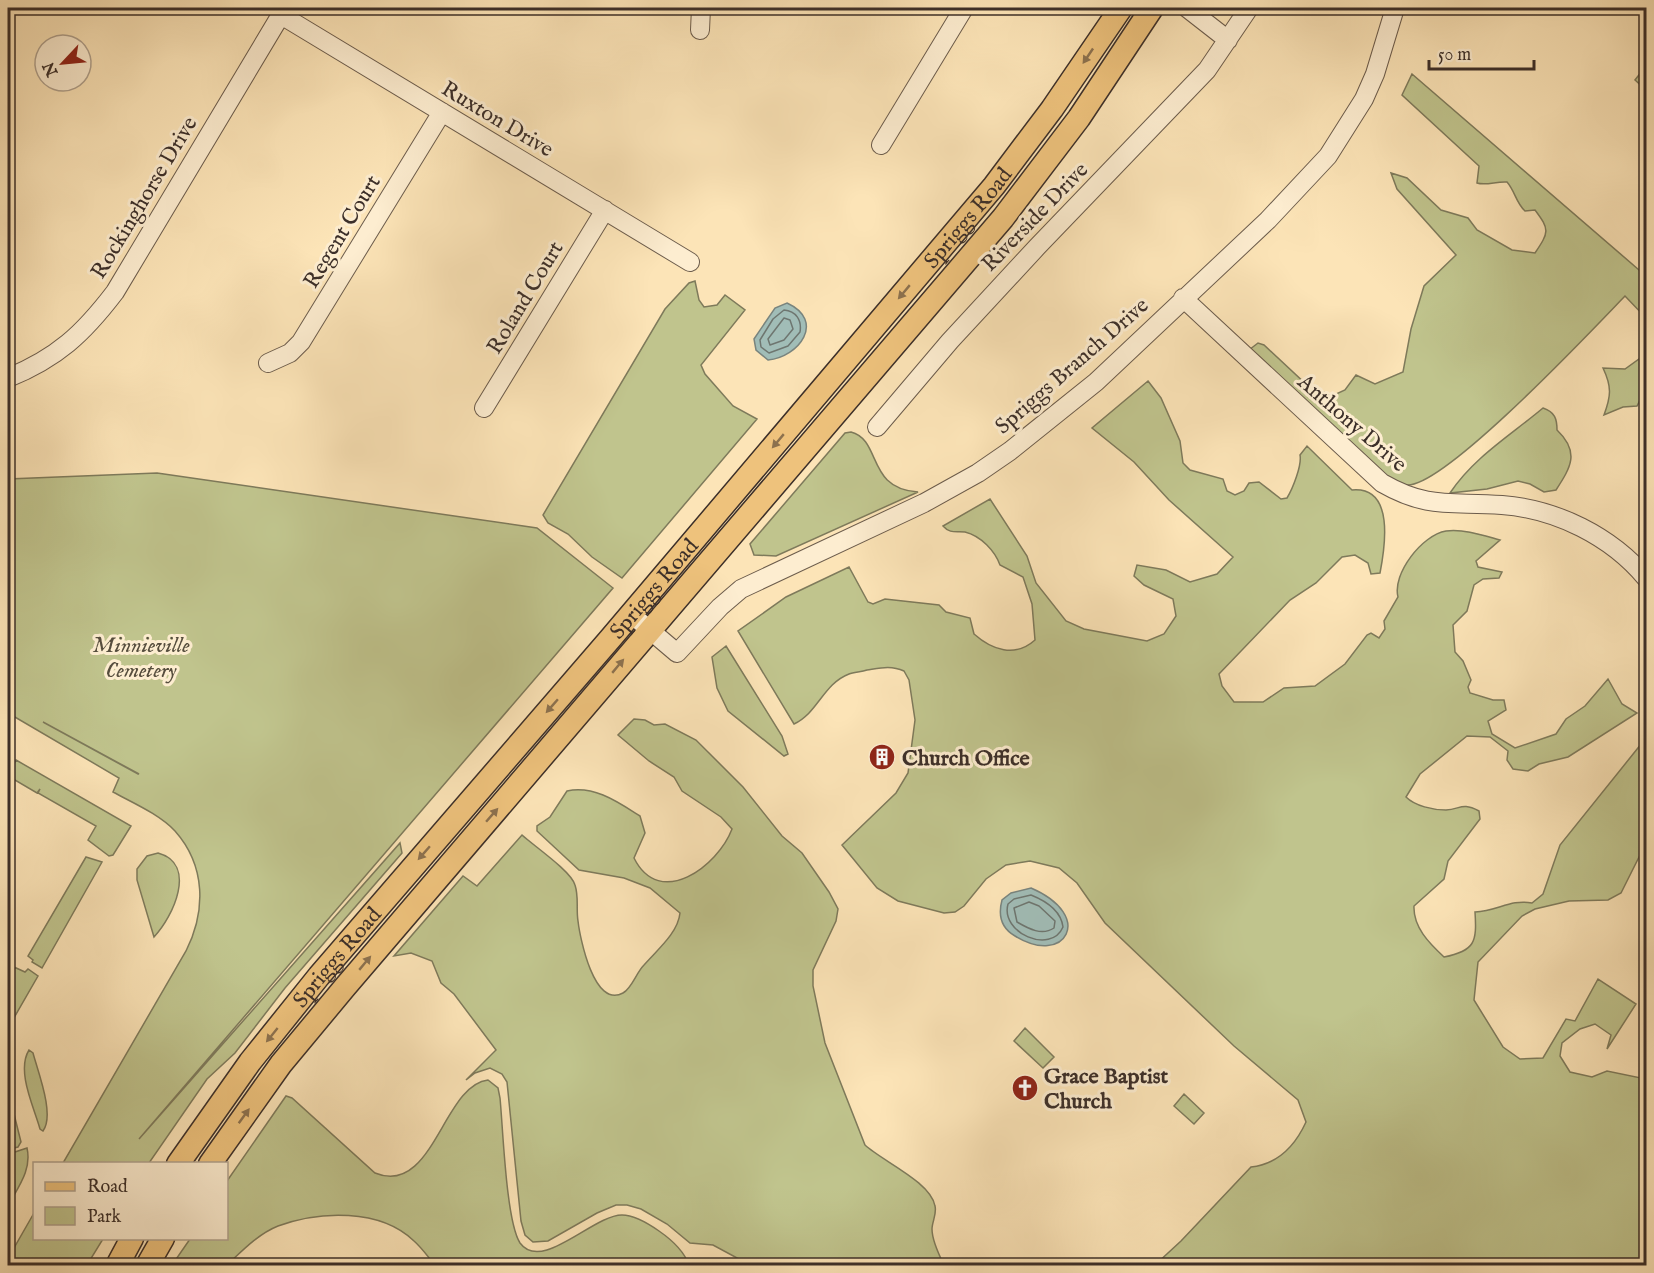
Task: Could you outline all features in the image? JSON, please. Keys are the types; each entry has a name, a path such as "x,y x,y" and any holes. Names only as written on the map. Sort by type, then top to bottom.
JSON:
{"main road":[{"name":"Spriggs Road","path":"179,1162 250,1062 319,976 631,614 994,186 1052,109 1121,8"},
{"name":"Spriggs Road","path":"211,1162 288,1055 1003,218 1078,118 1152,8"},
{"path":"117,1266 131,1240"},
{"path":"147,1266 162,1240"}],"street":[{"path":"700,30 701,8"},
{"path":"881,145 964,8"},
{"path":"1187,8 1228,40"},
{"name":"Riverside Drive","path":"877,427 950,341 1207,70 1249,8"},
{"name":"Spriggs Branch Drive","path":"650,630 677,653 720,607 753,582 924,503 1010,451 1096,382 1268,220 1328,156 1364,99 1375,74 1395,8"},
{"name":"Ruxton Drive","path":"283,11 442,112 690,262"},
{"name":"Rockinghorse Drive","path":"8,378 53,357 70,344 96,317 115,292 283,11"},
{"name":"Regent Court","path":"268,363 290,353 301,342 442,112"},
{"name":"Roland Court","path":"484,408 605,210"},
{"name":"Anthony Drive","path":"1183,298 1382,483 1400,494 1431,504 1504,505 1558,517 1603,540 1620,552 1647,578"},
{"path":"631,614 650,630"}],"green space":[{"path":"1646,66 1646,90 1635,80"},
{"path":"1412,74 1646,276 1646,318 1625,296 1552,371 1484,435 1453,461 1426,479 1407,485 1393,480 1351,448 1249,350 1258,343 1264,345 1307,385 1332,396 1345,390 1356,375 1375,384 1403,372 1411,329 1424,286 1456,255 1397,189 1391,173 1407,178 1441,210 1468,218 1477,230 1512,250 1535,253 1543,240 1545,227 1535,210 1525,211 1507,182 1477,183 1479,166 1402,95"},
{"path":"695,281 699,300 704,307 717,305 725,295 745,310 701,365 705,374 733,406 757,419 622,578 592,557 568,534 548,523 543,515 665,309 689,283"},
{"path":"1646,354 1646,388 1637,406 1623,407 1604,415 1610,392 1603,368 1625,369"},
{"path":"1148,381 1161,398 1180,441 1183,463 1190,470 1223,479 1227,491 1235,495 1244,491 1249,483 1259,482 1281,499 1287,498 1300,465 1300,455 1307,446 1352,490 1366,491 1375,498 1381,508 1385,534 1380,573 1371,574 1368,563 1355,555 1342,557 1316,583 1290,600 1219,674 1222,686 1234,702 1263,702 1284,688 1315,686 1345,664 1367,635 1371,633 1379,638 1385,629 1384,621 1398,597 1397,588 1400,578 1411,557 1437,534 1446,531 1460,531 1500,540 1476,561 1478,567 1502,572 1499,578 1483,579 1474,585 1467,611 1453,625 1455,652 1463,661 1471,680 1468,687 1470,693 1493,700 1504,700 1506,710 1488,721 1492,734 1515,748 1556,734 1566,719 1585,706 1608,679 1622,704 1637,713 1568,757 1539,764 1528,771 1513,769 1507,760 1508,751 1490,737 1467,736 1420,774 1406,797 1414,803 1430,808 1446,810 1465,806 1479,811 1480,819 1448,861 1444,879 1414,906 1416,921 1428,940 1444,957 1454,955 1472,944 1475,912 1510,904 1532,903 1543,894 1560,845 1646,738 1646,843 1621,893 1608,900 1569,901 1535,909 1522,916 1478,962 1474,1000 1503,1047 1520,1059 1543,1058 1566,1019 1575,1021 1598,979 1636,1004 1607,1049 1611,1035 1595,1024 1580,1029 1562,1043 1560,1056 1570,1072 1592,1077 1607,1071 1646,1079 1646,1265 1155,1265 1251,1167 1277,1158 1291,1146 1306,1122 1298,1100 1234,1046 1105,923 1077,883 1059,868 1030,861 1006,865 986,879 964,906 955,912 944,913 898,901 877,888 842,845 896,793 908,773 915,720 909,680 904,671 890,668 876,668 849,674 833,684 809,713 794,724 738,631 786,597 849,567 868,602 873,604 885,599 939,605 946,612 970,618 974,634 996,648 1012,650 1027,646 1035,640 1032,604 1023,577 1000,565 991,549 977,537 965,532 951,531 943,526 990,499 1027,556 1036,583 1066,621 1084,629 1147,641 1164,634 1176,616 1173,599 1144,585 1134,576 1137,565 1166,570 1190,582 1217,574 1233,557 1169,500 1134,462 1092,428"},
{"path":"1543,408 1555,416 1557,430 1569,445 1571,453 1569,467 1556,490 1544,492 1530,484 1518,481 1487,489 1450,493 1482,457"},
{"path":"851,432 861,437 867,444 882,474 890,482 901,489 918,492 776,556 754,555 750,544 845,433"},
{"name":"Minnieville Cemetery","path":"157,473 537,528 613,588 139,1139 400,843 402,853 285,988 235,1053 207,1079 150,1162 64,1162 193,936 200,889 193,859 169,825 154,814 113,792 119,778 8,713 8,479","holes":["43,722 139,774 138,774"]},
{"path":"726,646 782,736 788,754 784,756 728,711 717,688 712,657"},
{"path":"634,719 645,720 654,725 665,724 696,740 743,787 782,836 802,853 829,892 838,909 836,921 813,970 813,986 825,1043 865,1145 916,1180 932,1197 935,1206 933,1238 944,1265 750,1265 713,1245 690,1243 667,1224 641,1209 627,1205 616,1205 597,1213 548,1241 533,1242 525,1235 521,1221 507,1082 502,1074 490,1068 475,1073 466,1080 496,1050 454,994 441,983 432,961 411,953 394,956 463,876 477,886 522,835 560,866 572,879 577,894 578,921 585,955 597,982 604,991 613,995 626,991 641,968 671,934 680,913 650,888 624,878 579,870 537,831 537,826 550,817 567,791 587,790 605,796 640,816 645,833 634,858 645,873 658,881 673,881 688,877 702,868 725,843 732,829 721,817 682,791 674,777 649,761 618,735"},
{"path":"16,760 131,826 113,855 109,856 88,840 96,826 38,793 40,789 37,793 8,776"},
{"path":"158,853 170,859 177,868 179,879 174,905 154,937 137,880 137,869 147,856"},
{"path":"86,857 102,862 42,968 32,962 33,960 28,956"},
{"path":"14,967 25,972 28,969 38,976 11,1023 8,1021 8,993 14,982 8,978"},
{"path":"1025,1028 1054,1057 1043,1068 1014,1041"},
{"path":"29,1050 33,1053 46,1104 46,1124 43,1131 40,1129 30,1100 25,1078 25,1059"},
{"path":"488,1080 498,1088 508,1195 515,1232 520,1243 530,1250 541,1251 554,1247 610,1217 627,1215 646,1223 668,1238 681,1250 689,1265 435,1265 414,1241 400,1230 367,1218 330,1215 294,1221 271,1229 251,1243 227,1265 172,1265 189,1240 228,1240 228,1180 286,1096 292,1098 375,1173 395,1176 411,1169 424,1155 460,1100 473,1086"},
{"path":"8,1090 21,1142 18,1147 10,1149 8,1147"},
{"path":"1184,1094 1204,1113 1194,1124 1174,1106"},
{"path":"27,1148 26,1171 8,1206 9,1157 12,1153"},
{"path":"33,1215 33,1240 102,1240 87,1265 12,1265 14,1248"}],"water":[{"path":"787,303 799,310 805,319 804,337 790,352 768,360 756,350 754,339 775,308"},
{"path":"1031,888 1051,899 1063,912 1068,924 1066,934 1059,942 1048,946 1033,944 1006,929 1000,911 1002,900 1011,893"}],"place":[{"name":"Church Office","path":"882,757"},
{"name":"Grace Baptist Church","path":"1025,1088"}]}
